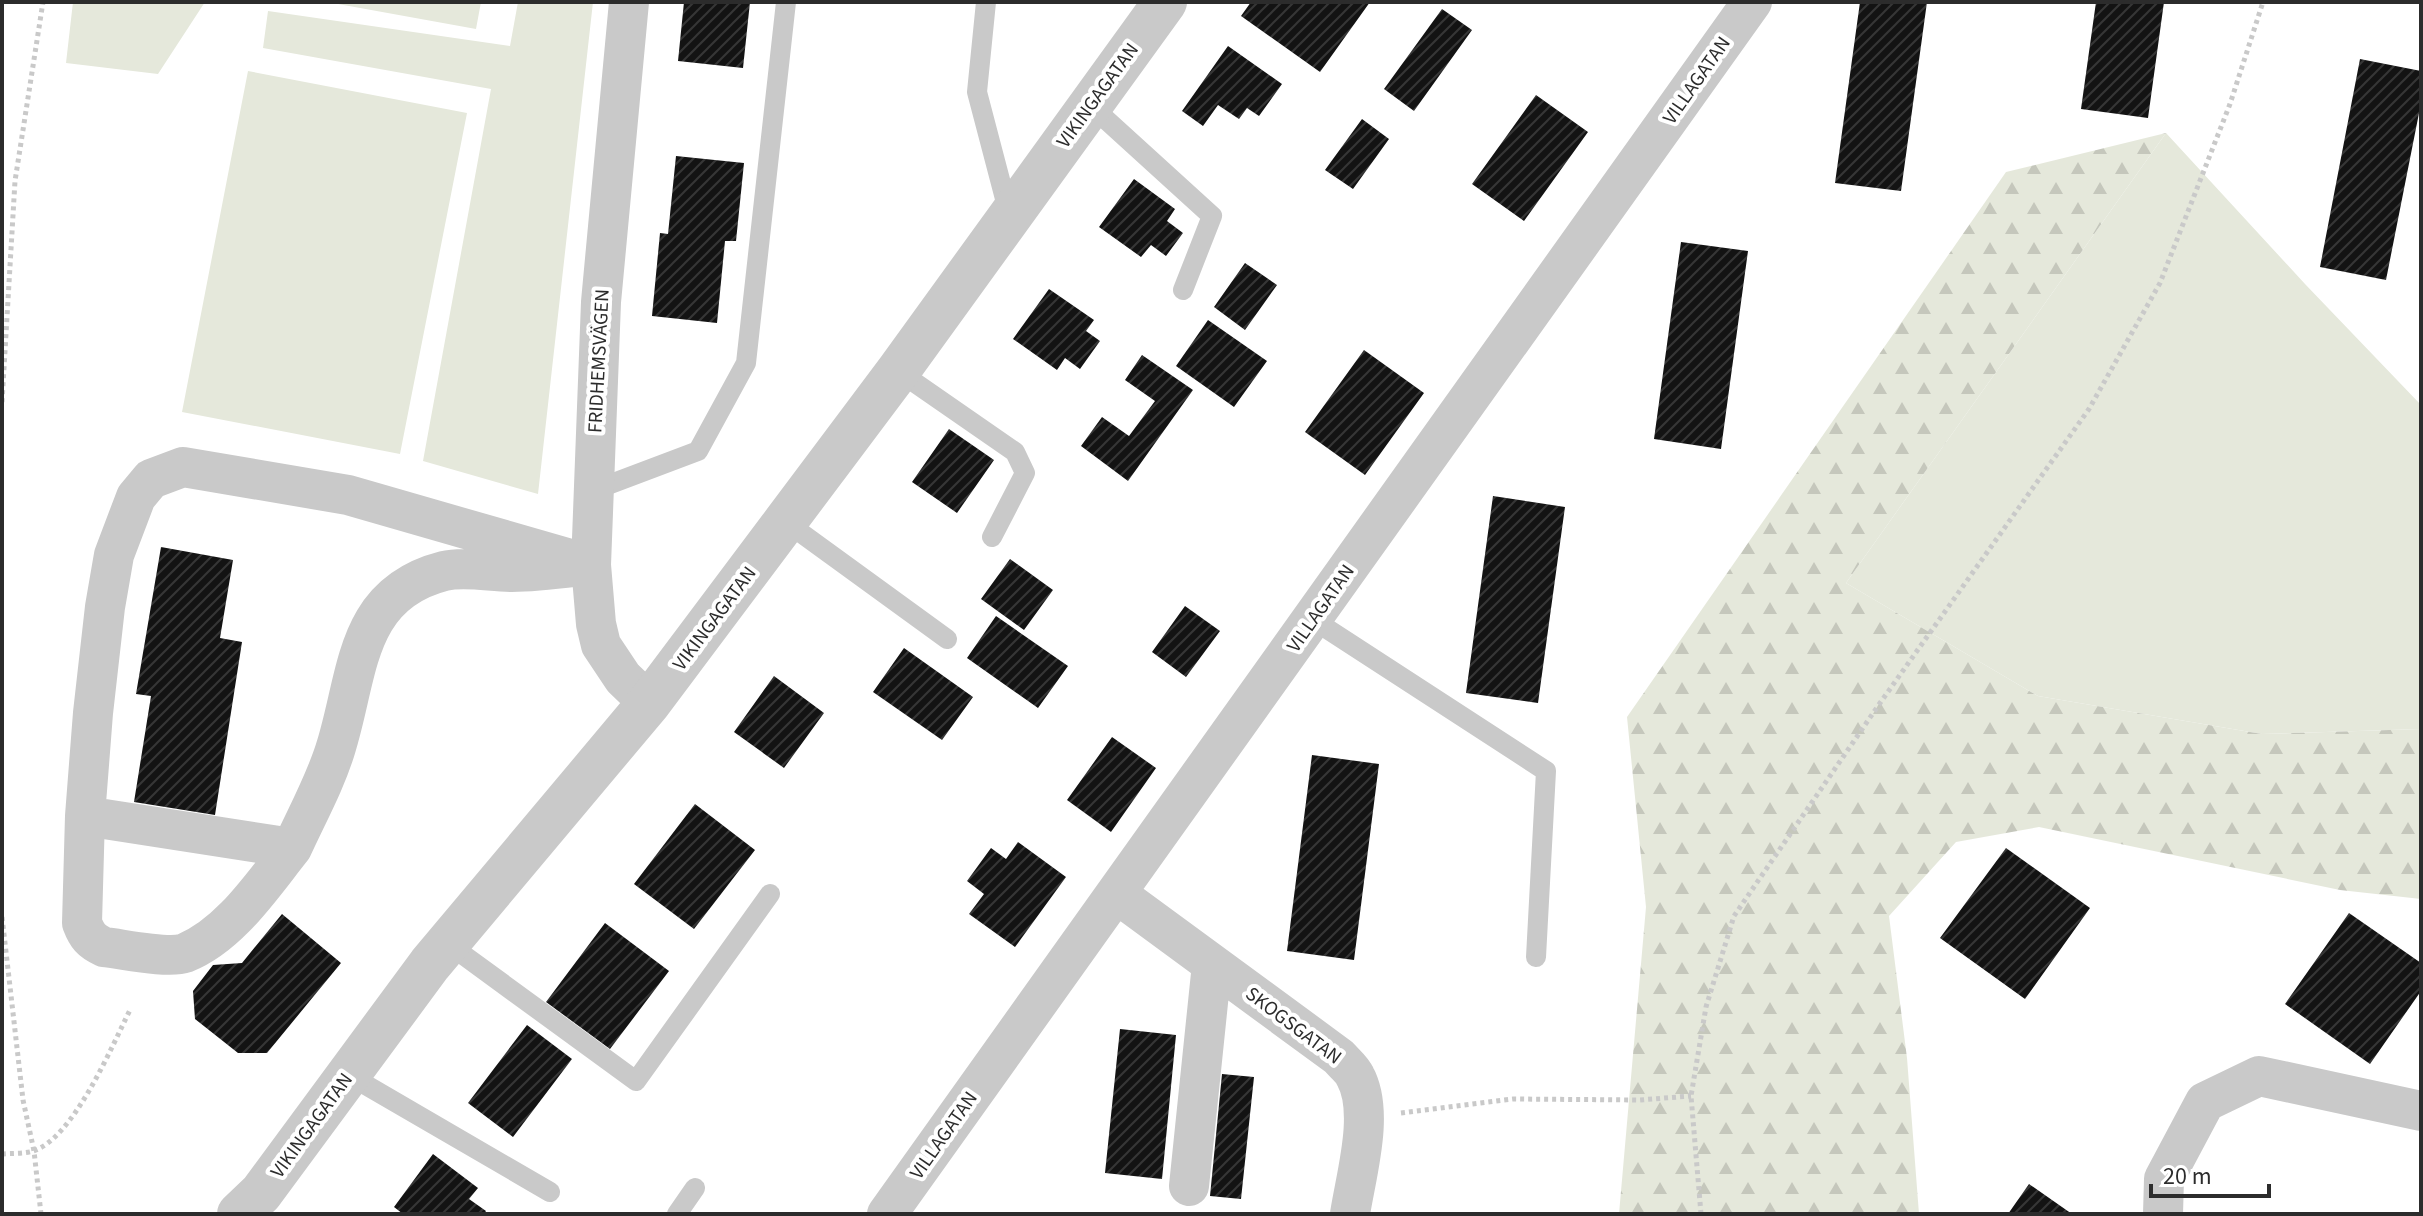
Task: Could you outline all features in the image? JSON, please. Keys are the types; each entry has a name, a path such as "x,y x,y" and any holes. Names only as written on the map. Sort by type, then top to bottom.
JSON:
{"street":[{"name":"FRIDHEMSVÄGEN","path":"629,2 601,302 591,565 601,645 623,678 649,703"},
{"name":"VIKINGAGATAN","path":"239,1214 261,1193 447,943 649,703 898,371 1165,2"},
{"name":"VILLAGATAN","path":"887,1214 1752,2"},
{"path":"183,467 348,495 591,565 516,572 447,570 402,589 387,601 366,635 336,750 292,848 237,916 184,953 104,947 92,942 86,935 82,923 85,816 105,607 114,555 136,497 151,479 183,467"},
{"path":"85,816 292,848"},
{"name":"SKOGSGATAN","path":"1117,894 1339,1057 1355,1075 1363,1097 1364,1118 1350,1214"},
{"path":"1189,1186 1212,964"},
{"path":"2163,1214 2164,1179 2205,1102 2259,1076 2421,1111"}],"lane":[{"path":"592,491 698,451 746,363 786,2"},
{"path":"986,2 977,92 1010,218"},
{"path":"1090,105 1212,216 1183,290"},
{"path":"898,371 1015,452 1025,473 992,537"},
{"path":"786,522 947,639"},
{"path":"1312,619 1546,771 1536,957"},
{"path":"447,943 636,1081 770,894"},
{"path":"347,1074 550,1192"},
{"path":"677,1214 695,1188"}],"path":[{"path":"2,402 15,181 43,2"},
{"path":"1701,1214 1691,1096 1706,1007 1734,916 1880,703 2089,409 2160,283 2230,104 2263,2"},
{"path":"2,917 23,1100 34,1151 41,1214"},
{"path":"2,1154 34,1151 66,1127 88,1093 130,1010"},
{"path":"1364,1118 1513,1099 1640,1100 1691,1096"}],"green space":[{"path":"73,2 205,2 158,74 66,63"},
{"path":"327,2 481,2 476,29"},
{"path":"518,2 593,2 538,494 423,461 491,89 263,48 268,11 510,46"},
{"path":"248,71 467,113 400,454 182,412"},
{"path":"2166,133 2421,405 2421,729 2262,734 2038,696 1846,583"},
{"path":"2166,133 1846,583 2038,696 2262,734 2421,729 2421,899 2340,890 2039,827 1956,842 1889,916 1907,1058 1919,1214 1619,1214 1646,907 1627,717 2006,172"}],"building":[{"path":"684,2 750,2 743,68 678,61"},
{"path":"1251,2 1370,2 1320,72 1241,16"},
{"path":"1860,2 1927,2 1901,191 1835,183"},
{"path":"2096,2 2164,2 2148,118 2081,109"},
{"path":"1442,9 1472,30 1414,111 1384,89"},
{"path":"1228,46 1282,84 1259,116 1247,108 1239,119 1218,105 1203,126 1182,111"},
{"path":"2360,59 2421,71 2421,103 2386,280 2320,267"},
{"path":"1536,95 1588,132 1524,221 1472,184"},
{"path":"1362,119 1389,139 1353,189 1325,170"},
{"path":"676,156 744,163 736,241 725,241 717,323 652,316 660,233 668,234"},
{"path":"1134,179 1175,209 1167,221 1183,233 1166,256 1151,245 1141,257 1099,227"},
{"path":"1681,242 1748,251 1721,449 1654,439"},
{"path":"1245,263 1277,285 1245,330 1214,307"},
{"path":"1049,289 1094,320 1086,331 1100,341 1080,369 1065,358 1057,370 1013,339"},
{"path":"1208,320 1267,361 1234,407 1176,366"},
{"path":"1364,350 1424,393 1365,475 1305,432"},
{"path":"1142,355 1193,390 1128,481 1081,446 1102,417 1129,436 1155,401 1125,380"},
{"path":"949,429 994,460 957,513 912,482"},
{"path":"1493,496 1565,507 1538,703 1466,693"},
{"path":"161,547 233,560 220,638 242,642 215,815 134,802 151,696 136,694"},
{"path":"1010,559 1053,590 1024,630 981,599"},
{"path":"1185,606 1220,631 1186,677 1152,652"},
{"path":"996,616 1068,666 1038,708 967,658"},
{"path":"904,648 973,697 942,740 873,692"},
{"path":"774,676 824,713 784,768 734,732"},
{"path":"1112,737 1156,768 1111,832 1067,800"},
{"path":"1312,755 1379,764 1354,960 1287,951"},
{"path":"695,804 755,850 694,929 634,884"},
{"path":"1018,842 1066,877 1015,947 969,914 984,894 967,881 991,848 1006,859"},
{"path":"2006,848 2090,908 2025,999 1940,938"},
{"path":"2349,913 2421,963 2421,991 2370,1064 2285,1004"},
{"path":"282,914 341,963 267,1053 238,1053 195,1019 193,991 213,965 242,963"},
{"path":"605,923 669,971 610,1049 546,1002"},
{"path":"527,1025 572,1059 513,1137 468,1103"},
{"path":"1120,1029 1176,1035 1162,1179 1105,1173"},
{"path":"1222,1074 1254,1077 1241,1199 1210,1196"},
{"path":"433,1154 478,1188 469,1199 486,1211 484,1214 403,1214 394,1207"},
{"path":"2029,1184 2072,1214 2008,1214"}]}
